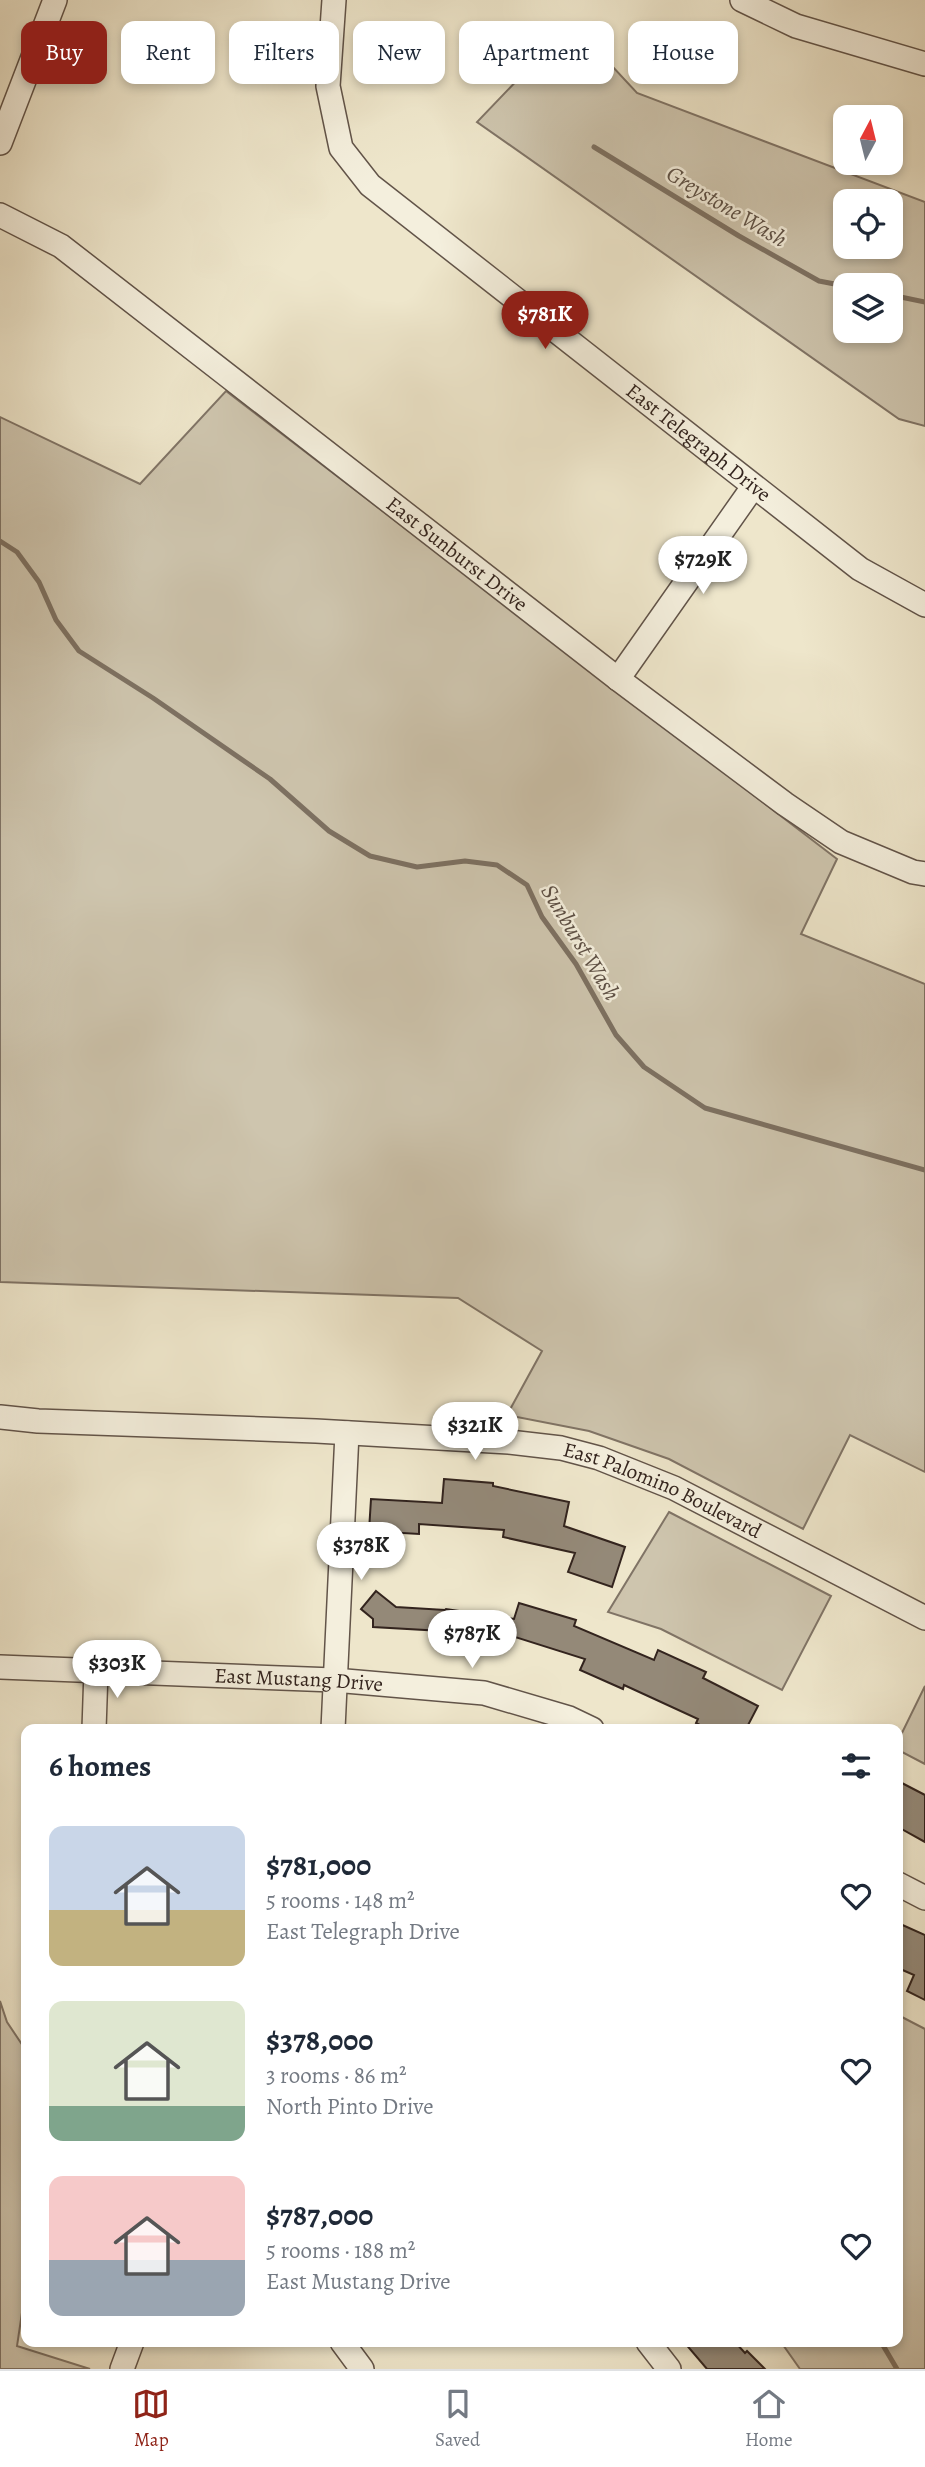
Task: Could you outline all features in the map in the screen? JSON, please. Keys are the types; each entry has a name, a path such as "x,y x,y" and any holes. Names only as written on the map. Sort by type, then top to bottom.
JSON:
{"street":[{"path":"0,143 55,0"},
{"name":"East Telegraph Drive","path":"334,0 328,86 341,148 370,185 860,569 925,605"},
{"path":"742,0 796,26 925,64"},
{"name":"East Sunburst Drive","path":"0,215 61,246 618,679 785,804 841,842 913,872 925,874"},
{"path":"618,679 753,487"},
{"name":"East Palomino Boulevard","path":"0,1417 38,1421 347,1433 509,1442 561,1448 599,1458 674,1488 925,1618"},
{"path":"333,1724 347,1433"},
{"name":"East Mustang Drive","path":"0,1667 334,1680 484,1693 582,1724"},
{"path":"94,1724 96,1671"},
{"path":"903,1887 925,1898"},
{"path":"122,2369 130,2347"},
{"path":"346,2347 362,2369"},
{"path":"652,2347 669,2369"}],"shaded area":[{"path":"614,68 637,93 833,167 833,175 854,175 891,189 833,189 833,259 903,259 903,194 925,202 925,426 899,419 477,122 513,84 614,84"},
{"path":"226,391 837,859 801,934 925,984 925,1472 850,1435 803,1529 669,1459 589,1431 507,1415 542,1351 458,1298 0,1282 0,417 140,484"},
{"path":"669,1512 831,1596 782,1690 661,1629 608,1612"},
{"path":"925,1686 925,1764 903,1753 903,1731"},
{"path":"0,2001 7,2022 21,2043 21,2319 17,2346 90,2369 0,2369"},
{"path":"903,2018 925,2029 925,2369 800,2369 785,2347 903,2347"}],"building":[{"path":"444,1479 493,1483 493,1486 569,1502 564,1526 625,1547 612,1587 568,1572 575,1553 503,1537 504,1530 419,1524 419,1534 369,1531 371,1499 442,1503"},
{"path":"376,1591 396,1607 446,1609 514,1619 519,1603 576,1620 574,1626 654,1660 658,1650 706,1672 703,1678 758,1706 749,1724 698,1724 698,1719 624,1685 623,1689 580,1670 585,1659 496,1631 494,1644 442,1636 442,1631 373,1627 373,1619 361,1609"},
{"path":"903,1784 925,1795 925,1842 903,1830"},
{"path":"903,1925 925,1935 925,2000 907,1991 914,1975 903,1970"},
{"path":"688,2347 740,2347 765,2369 707,2369"}],"waterway":[{"name":"Greystone Wash","path":"594,147 739,236 819,281 833,284"},
{"name":"Greystone Wash","path":"903,297 925,302"},
{"name":"Sunburst Wash","path":"0,541 17,552 39,582 56,620 79,651 153,698 270,779 329,831 370,856 417,867 465,861 497,865 527,885 542,917 576,964 616,1035 644,1067 705,1108 925,1170"},
{"path":"884,2347 897,2369"}]}
